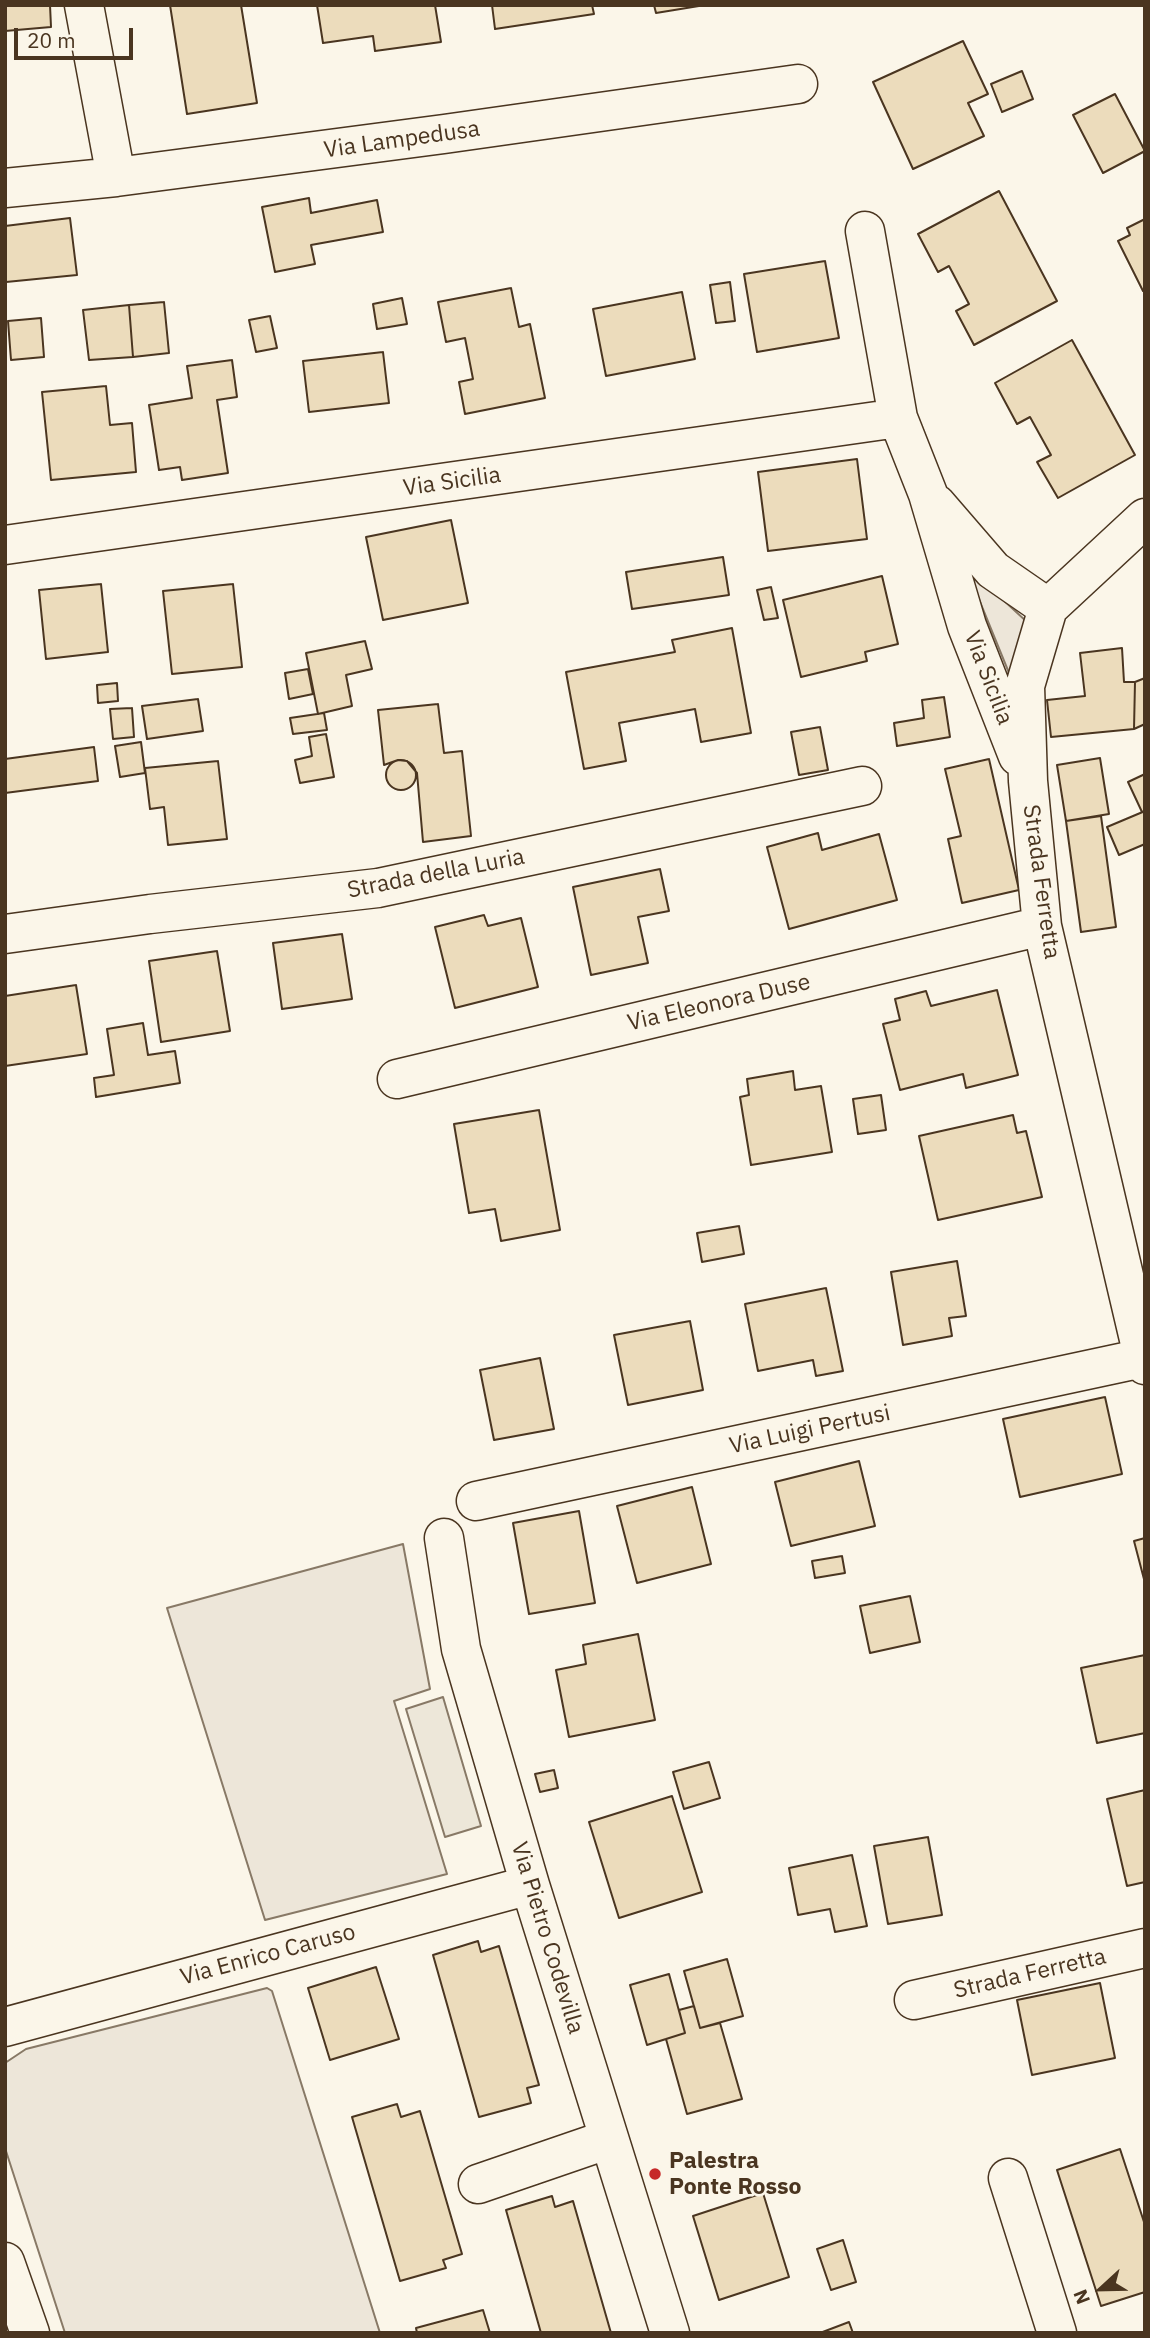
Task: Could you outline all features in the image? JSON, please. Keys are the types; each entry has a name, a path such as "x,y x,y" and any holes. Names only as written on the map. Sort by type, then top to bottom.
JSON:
{"street":[{"path":"84,5 116,177"},
{"name":"Via Lampedusa","path":"5,188 116,177 444,134 798,84"},
{"name":"Via Sicilia","path":"865,231 898,418 928,495 967,626 1028,781"},
{"name":"Via Sicilia","path":"5,545 898,418"},
{"name":"Via Sicilia","path":"928,495 993,570 1048,608"},
{"path":"1048,608 1145,518"},
{"name":"Strada Ferretta","path":"1048,608 1025,686 1028,781 1042,926 1144,1362"},
{"name":"Strada della Luria","path":"5,934 150,914 378,888 862,786"},
{"name":"Via Eleonora Duse","path":"397,1079 1042,926"},
{"name":"Via Luigi Pertusi","path":"476,1502 1144,1362"},
{"name":"Via Pietro Codevilla","path":"444,1538 461,1649 530,1885 670,2333"},
{"name":"Via Enrico Caruso","path":"5,2027 530,1885"},
{"name":"Strada Ferretta","path":"914,2000 1145,1948"},
{"path":"478,2184 609,2140"},
{"path":"1008,2178 1057,2333"},
{"path":"5,2262 30,2333"}],"shaded area":[{"path":"958,548 987,585 1027,622 1009,673"},
{"path":"403,1544 430,1689 394,1701 447,1874 265,1920 167,1608"},
{"path":"443,1697 481,1826 445,1837 406,1709"},
{"path":"267,1988 272,1991 380,2333 65,2333 5,2148 5,2063 26,2049"}],"building":[{"path":"5,5 50,5 51,27 5,31"},
{"path":"170,5 241,5 257,103 187,114"},
{"path":"317,5 435,5 441,42 375,51 373,36 323,43"},
{"path":"492,5 592,5 594,14 495,29"},
{"path":"654,5 705,5 656,13"},
{"path":"963,41 988,94 968,103 984,136 913,169 873,82"},
{"path":"1022,71 1033,99 1002,112 991,84"},
{"path":"1115,94 1145,151 1103,173 1073,115"},
{"path":"999,191 1057,301 974,345 956,311 969,304 949,266 938,272 918,234"},
{"path":"309,198 311,213 377,200 383,232 311,245 315,264 275,272 262,207"},
{"path":"70,218 77,275 6,282 5,226"},
{"path":"1145,219 1143,291 1118,241 1130,235 1127,228"},
{"path":"825,261 839,338 757,352 744,274"},
{"path":"730,282 735,321 716,323 710,285"},
{"path":"511,288 519,327 530,324 545,398 465,414 459,382 473,379 465,338 446,342 438,302"},
{"path":"682,292 695,359 606,376 593,309"},
{"path":"402,298 407,324 377,329 373,304"},
{"path":"164,302 169,353 133,357 129,305"},
{"path":"129,305 133,357 89,360 83,310"},
{"path":"270,316 277,348 256,352 249,320"},
{"path":"41,318 44,357 11,360 8,321"},
{"path":"1072,340 1135,455 1058,498 1037,462 1051,455 1030,417 1017,424 995,383"},
{"path":"383,352 389,403 309,412 303,361"},
{"path":"232,360 237,397 217,400 228,473 182,480 180,467 159,470 149,405 192,398 187,366"},
{"path":"106,386 110,425 132,423 136,472 51,480 42,392"},
{"path":"857,459 867,539 768,551 758,472"},
{"path":"451,520 468,603 383,620 366,537"},
{"path":"723,557 729,595 632,609 626,572"},
{"path":"882,576 898,644 865,652 867,661 801,677 783,600"},
{"path":"101,584 108,652 46,659 39,590"},
{"path":"233,584 242,667 172,674 163,591"},
{"path":"771,587 778,618 764,620 757,590"},
{"path":"732,628 751,733 701,742 695,709 619,723 626,761 584,769 566,672 675,652 672,640"},
{"path":"365,641 372,669 346,675 352,706 318,714 306,653"},
{"path":"1122,648 1124,682 1135,682 1134,729 1051,737 1047,700 1085,696 1080,653"},
{"path":"308,669 313,694 289,699 285,673"},
{"path":"1145,678 1145,724 1134,729 1135,682"},
{"path":"117,683 118,701 98,703 97,685"},
{"path":"944,697 950,737 897,746 894,723 924,718 922,700"},
{"path":"198,699 203,731 147,739 142,706"},
{"path":"438,704 444,753 462,751 471,836 423,842 417,773 407,761 398,760 384,765 378,710"},
{"path":"132,708 134,737 113,739 110,709"},
{"path":"324,713 327,730 293,734 290,718"},
{"path":"820,727 828,770 799,775 791,732"},
{"path":"326,734 334,777 300,783 295,760 312,756 309,737"},
{"path":"141,742 145,773 120,777 115,746"},
{"path":"94,747 98,781 5,793 5,759"},
{"path":"1100,758 1109,814 1066,821 1057,765"},
{"path":"989,759 1019,890 962,903 948,839 961,836 945,769"},
{"path":"401,760 407,761 415,769 415,781 407,789 401,790 395,789 387,781 386,775 387,769 395,761"},
{"path":"218,761 227,839 168,845 164,807 150,809 145,768"},
{"path":"1145,774 1145,811 1142,812 1128,782"},
{"path":"1145,811 1145,844 1119,855 1107,827"},
{"path":"1101,816 1116,927 1081,932 1066,821"},
{"path":"818,833 822,850 879,834 897,900 789,929 767,847"},
{"path":"660,869 669,911 638,917 648,963 591,975 573,887"},
{"path":"484,915 488,926 521,918 538,987 455,1008 435,927"},
{"path":"342,934 352,999 282,1009 273,943"},
{"path":"217,951 230,1031 161,1042 149,961"},
{"path":"76,985 87,1054 5,1066 5,996"},
{"path":"997,990 1018,1075 966,1088 963,1074 900,1090 883,1024 900,1020 895,999 926,991 931,1006"},
{"path":"143,1023 148,1055 175,1051 180,1083 96,1097 94,1078 114,1075 107,1029"},
{"path":"793,1071 795,1090 821,1086 832,1152 751,1165 740,1097 749,1095 747,1079"},
{"path":"881,1095 886,1130 858,1134 853,1099"},
{"path":"539,1110 560,1230 501,1241 495,1209 469,1213 454,1124"},
{"path":"1013,1115 1017,1133 1026,1131 1042,1197 938,1220 919,1136"},
{"path":"739,1226 744,1254 702,1262 697,1233"},
{"path":"957,1261 966,1316 949,1318 952,1336 903,1345 891,1272"},
{"path":"826,1288 843,1371 816,1376 813,1360 758,1371 745,1304"},
{"path":"690,1321 703,1390 628,1405 614,1335"},
{"path":"540,1358 554,1429 494,1440 480,1370"},
{"path":"1105,1397 1122,1474 1020,1497 1003,1419"},
{"path":"859,1461 875,1526 791,1546 775,1482"},
{"path":"692,1487 711,1564 637,1583 617,1506"},
{"path":"579,1511 595,1603 529,1614 513,1523"},
{"path":"1145,1538 1145,1583 1134,1541"},
{"path":"842,1556 845,1573 815,1578 812,1561"},
{"path":"910,1596 920,1642 870,1653 860,1606"},
{"path":"638,1634 655,1720 569,1737 556,1670 586,1664 583,1645"},
{"path":"1145,1655 1145,1733 1097,1743 1081,1668"},
{"path":"709,1762 720,1798 684,1809 673,1772"},
{"path":"554,1770 558,1788 540,1792 535,1774"},
{"path":"1145,1790 1145,1882 1127,1886 1107,1799"},
{"path":"672,1796 702,1892 619,1918 589,1822"},
{"path":"928,1837 942,1915 888,1924 874,1846"},
{"path":"852,1855 867,1926 835,1932 830,1909 798,1915 789,1868"},
{"path":"478,1941 481,1952 499,1946 539,2085 527,2088 531,2103 479,2117 433,1955"},
{"path":"727,1959 743,2016 700,2028 684,1971"},
{"path":"376,1967 399,2039 330,2060 308,1988"},
{"path":"669,1974 685,2033 647,2045 630,1985"},
{"path":"1100,1983 1115,2058 1032,2075 1017,2000"},
{"path":"694,2006 700,2028 720,2023 742,2099 687,2114 666,2039 685,2033 679,2010"},
{"path":"397,2104 401,2117 420,2111 462,2254 443,2260 446,2268 400,2281 352,2117"},
{"path":"1120,2149 1145,2225 1145,2292 1101,2306 1057,2170"},
{"path":"763,2193 789,2277 719,2300 693,2216"},
{"path":"552,2196 555,2207 573,2201 611,2333 541,2333 506,2210"},
{"path":"843,2240 856,2282 831,2290 817,2249"},
{"path":"483,2310 490,2333 417,2333 416,2328"},
{"path":"849,2322 853,2333 820,2333"}],"place":[{"name":"Palestra Ponte Rosso","path":"655,2174"}]}
